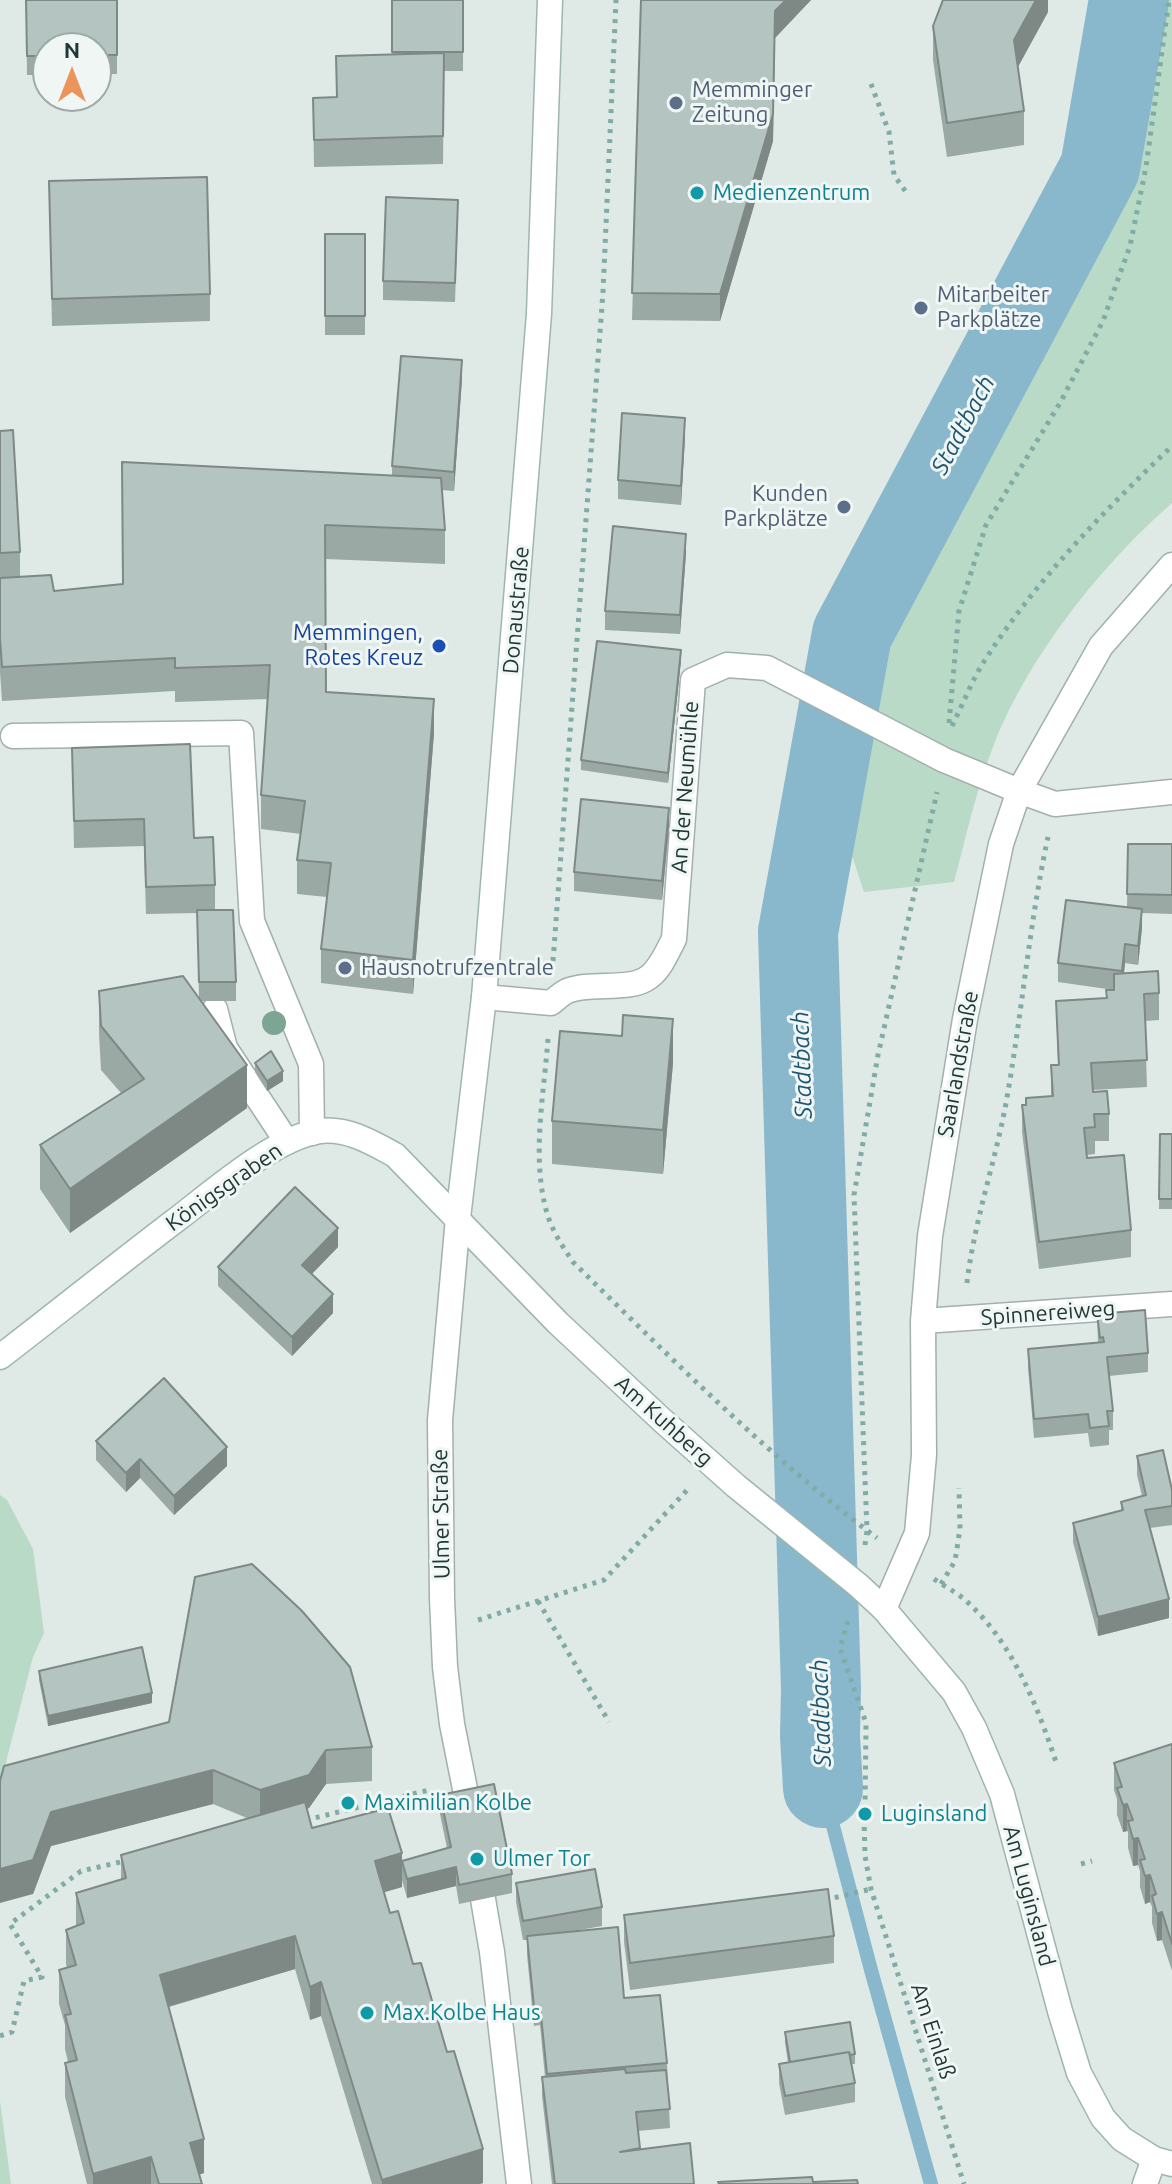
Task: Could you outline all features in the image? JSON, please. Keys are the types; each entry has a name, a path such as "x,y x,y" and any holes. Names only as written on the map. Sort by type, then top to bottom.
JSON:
{"street":[{"name":"Donaustraße","path":"458,1218 484,997 539,314 550,0"},
{"name":"Saarlandstraße","path":"884,1609 917,1533 924,1455 923,1321 930,1236 965,1019 1001,844 1019,791 1101,646 1172,565"},
{"name":"An der Neumühle","path":"484,997 551,1003 566,992 637,983 649,977 660,965 674,939 693,680 727,665 767,668 944,760 1055,804"},
{"path":"13,736 241,733 252,921 311,1064 312,1133"},
{"path":"1055,804 1172,792"},
{"path":"215,1009 225,1048 287,1142"},
{"name":"Königsgraben","path":"0,1357 233,1176 287,1142 312,1133 322,1131 361,1136 395,1155 458,1218"},
{"name":"Am Kuhberg","path":"458,1218 558,1323 628,1389 736,1486 884,1609"},
{"name":"Ulmer Straße","path":"458,1218 440,1420 443,1632 452,1724 469,1809"},
{"name":"Spinnereiweg","path":"923,1321 1172,1304"},
{"name":"Am Luginsland","path":"884,1609 954,1692 974,1728 1002,1794 1079,2073 1103,2118 1122,2139 1163,2162 1145,2184"},
{"path":"483,1899 519,2184"}],"path":[{"path":"616,0 603,292 540,1170 547,1213 559,1241 573,1262 836,1506"},
{"path":"1169,0 1146,167 1130,246 1103,321 1060,403 986,525 959,611 948,734 984,661 1030,599 1106,509 1172,446"},
{"path":"871,84 889,132 894,175 906,192"},
{"name":"Am Einlaß","path":"944,760 878,1055 854,1195 867,1531 858,1585 840,1648 866,1723 865,1856 871,1889 964,2184"},
{"path":"963,1319 971,1245 1006,1105 1035,897 1055,804"},
{"path":"443,1632 604,1580 675,1503"},
{"path":"941,1584 965,1600 994,1633 1038,1708 1056,1762"},
{"path":"538,1601 609,1722"},
{"path":"293,1823 463,1781"},
{"path":"0,2036 12,2032 24,1981 42,1977 10,1924 81,1871 127,1861"},
{"path":"1081,1864 1092,1861"},
{"path":"817,1901 871,1889"}],"green space":[{"path":"1145,0 1172,0 1172,503 1093,584 1025,680 987,763 954,882 864,892 834,801 874,660 905,578 1050,309 1100,223 1119,171"},
{"path":"0,1495 7,1500 33,1549 44,1633 33,1657 7,1758 0,1803"},
{"path":"0,2101 11,2184 0,2184"}],"building":[{"path":"26,0 117,0 117,55 112,55 112,32 32,32 32,56 27,56"},
{"path":"392,0 463,0 463,52 392,52"},
{"name":"Medienzentrum","path":"641,0 786,0 775,11 773,114 720,294 632,293"},
{"path":"943,0 1036,0 1014,40 1024,111 947,123 933,26"},
{"path":"444,53 443,136 314,140 313,98 337,97 336,56"},
{"path":"207,177 210,294 52,299 49,181"},
{"path":"386,197 458,200 455,283 383,281"},
{"path":"325,234 365,234 365,316 325,316"},
{"path":"401,356 462,360 454,472 392,466"},
{"path":"622,413 685,418 681,486 618,480"},
{"path":"13,430 20,552 0,553 0,431"},
{"path":"122,462 441,478 445,530 325,525 326,692 434,699 413,960 321,949 331,863 297,860 305,801 261,795 270,665 175,668 175,658 2,667 0,578 51,575 54,591 123,584"},
{"path":"613,526 686,534 680,615 605,611"},
{"path":"597,641 681,650 668,773 581,760"},
{"path":"190,744 194,838 213,837 215,885 146,887 144,819 74,821 72,748"},
{"path":"581,799 669,808 662,881 574,872"},
{"path":"1128,844 1172,844 1172,895 1127,894"},
{"path":"1066,900 1142,909 1138,946 1125,944 1122,971 1058,963"},
{"path":"197,910 233,910 236,982 199,982"},
{"path":"1158,971 1159,993 1144,994 1147,1060 1091,1063 1093,1092 1107,1091 1109,1114 1094,1114 1095,1127 1084,1128 1087,1158 1124,1155 1131,1230 1039,1242 1022,1105 1026,1105 1026,1098 1053,1096 1051,1065 1059,1065 1056,1001 1107,998 1106,990 1114,990 1114,974"},
{"path":"183,976 247,1065 70,1189 40,1145 144,1079 101,1026 99,991"},
{"path":"623,1015 673,1019 663,1130 552,1121 560,1031 622,1036"},
{"path":"271,1051 283,1071 267,1081 255,1063"},
{"path":"1160,1134 1172,1134 1172,1199 1159,1199"},
{"path":"295,1187 338,1228 302,1265 333,1294 292,1337 218,1267"},
{"path":"1145,1310 1148,1353 1107,1357 1113,1411 1107,1411 1109,1426 1090,1428 1088,1414 1034,1419 1028,1349 1104,1342 1103,1337 1100,1338 1097,1314"},
{"path":"164,1378 227,1447 174,1496 140,1459 126,1473 96,1441"},
{"path":"1163,1450 1172,1490 1172,1506 1145,1510 1169,1599 1098,1617 1073,1523 1123,1510 1121,1502 1146,1495 1137,1456"},
{"path":"252,1564 302,1611 350,1667 372,1747 326,1750 309,1775 260,1790 213,1770 51,1812 33,1860 0,1869 0,1781 4,1766 169,1722 195,1577"},
{"path":"142,1647 152,1693 48,1716 39,1671"},
{"path":"1172,1744 1172,1944 1162,1912 1157,1914 1152,1896 1156,1894 1150,1875 1145,1876 1140,1860 1145,1859 1138,1838 1133,1839 1128,1821 1133,1820 1117,1788 1122,1787 1114,1763"},
{"name":"Ulmer Tor","path":"494,1784 512,1874 459,1885 456,1867 407,1879 402,1861 451,1847 440,1795"},
{"name":"Max.Kolbe Haus","path":"305,1802 312,1828 388,1808 402,1853 375,1861 378,1872 390,1913 398,1911 413,1964 421,1963 447,2052 454,2051 483,2149 382,2180 321,1982 310,1987 295,1936 160,1975 204,2139 190,2143 202,2184 159,2184 151,2157 93,2174 65,2063 77,2060 65,2015 71,2014 59,1970 76,1965 66,1930 84,1923 76,1893 126,1878 121,1855"},
{"path":"595,1869 602,1907 523,1921 516,1883"},
{"path":"828,1889 834,1936 630,1963 624,1915"},
{"path":"618,1927 624,1998 660,1995 667,2063 547,2074 540,2006 534,2007 527,1936"},
{"path":"850,2022 855,2054 850,2055 849,2052 790,2062 785,2032"},
{"path":"849,2052 855,2083 785,2096 779,2064"},
{"path":"625,2069 626,2073 666,2070 670,2109 636,2112 640,2148 620,2152 690,2143 694,2184 555,2184 542,2077"},
{"path":"812,2177 813,2182 857,2180 858,2184 718,2182"}],"waterway":[{"name":"Stadtbach","path":"823,1788 798,932 852,634 1100,168 1129,0"},
{"name":"Stadtbach","path":"823,1788 931,2184"}],"place":[{"name":"Memminger Zeitung","path":"676,103"},
{"name":"Medienzentrum","path":"697,193"},
{"name":"Mitarbeiter Parkplätze","path":"921,308"},
{"name":"Kunden Parkplätze","path":"844,507"},
{"name":"Memmingen, Rotes Kreuz","path":"439,646"},
{"name":"Hausnotrufzentrale","path":"345,968"},
{"name":"Maximilian Kolbe","path":"348,1803"},
{"name":"Luginsland","path":"865,1814"},
{"name":"Ulmer Tor","path":"477,1859"},
{"name":"Max.Kolbe Haus","path":"367,2013"}]}
